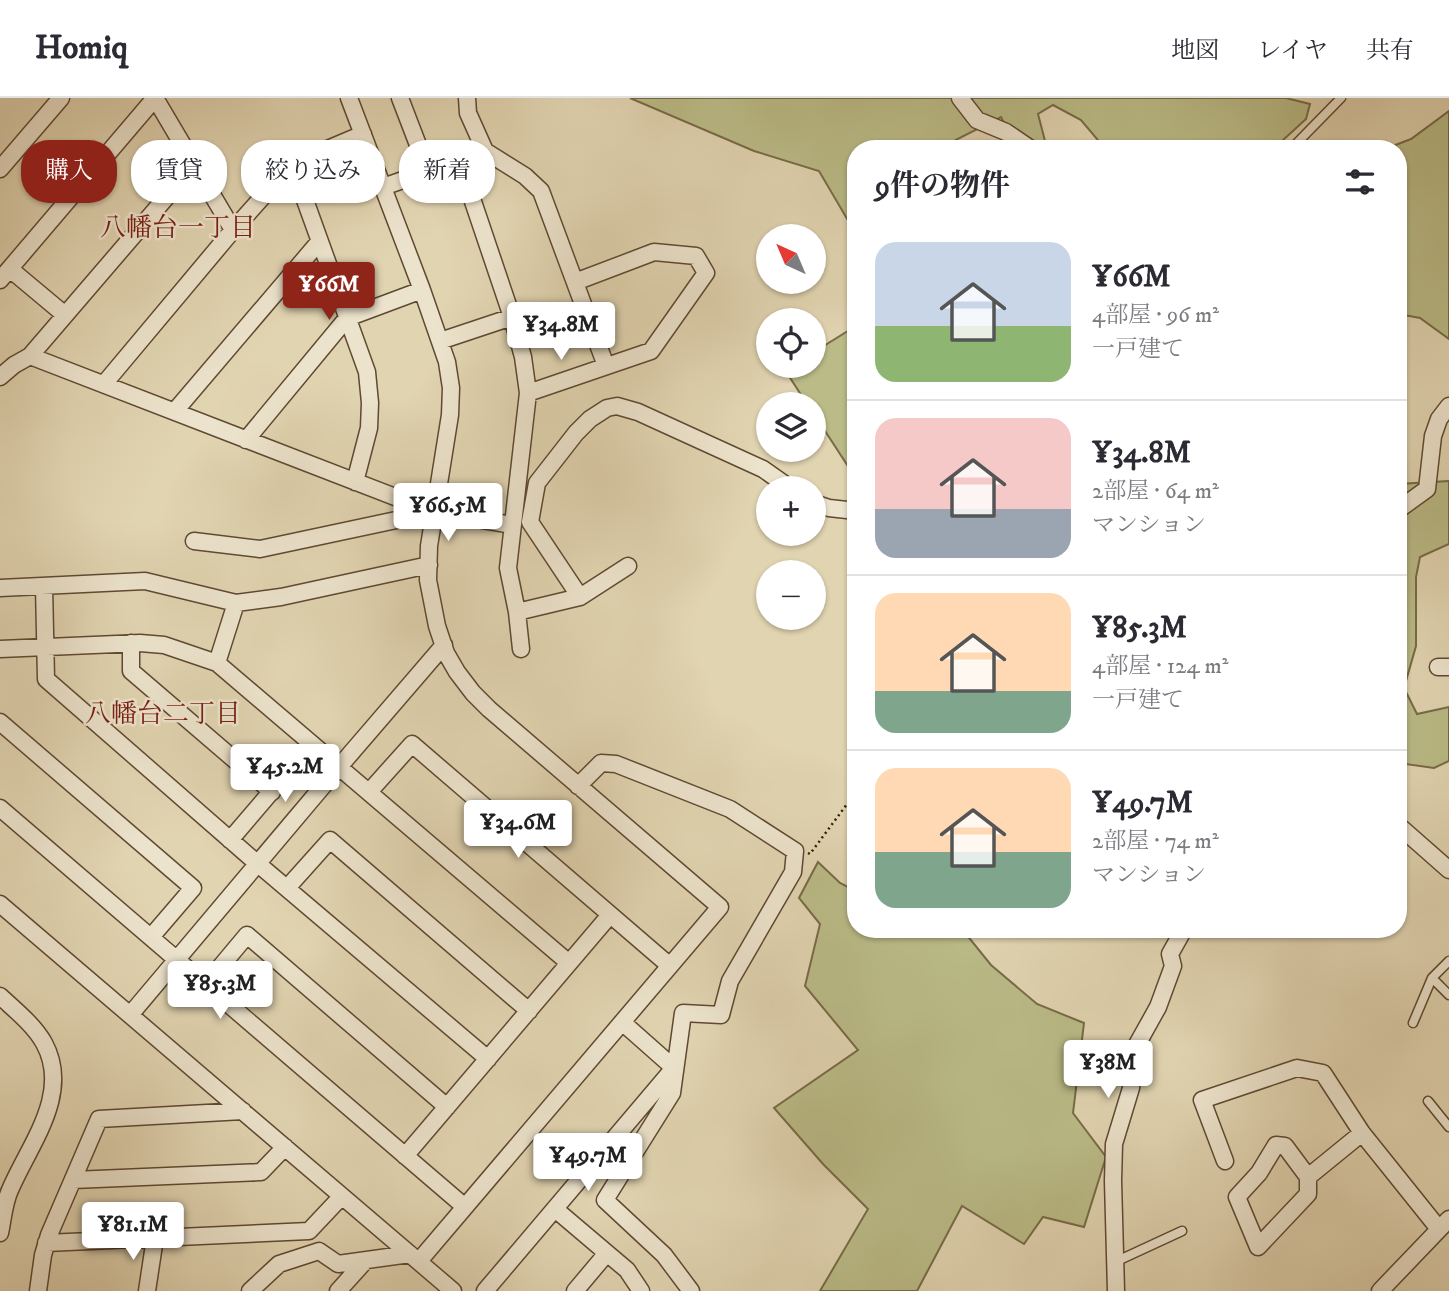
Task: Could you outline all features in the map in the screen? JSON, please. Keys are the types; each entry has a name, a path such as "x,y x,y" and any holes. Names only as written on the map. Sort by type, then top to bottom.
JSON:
{"street":[{"path":"0,169 61,98"},
{"path":"349,98 365,140"},
{"path":"400,98 416,140"},
{"path":"467,98 468,113 480,140"},
{"path":"960,98 976,120 1006,132 1018,140"},
{"path":"65,315 5,275 161,100 181,140"},
{"path":"1005,140 1006,132"},
{"path":"348,140 363,134"},
{"path":"495,156 525,176 541,191 607,366"},
{"path":"250,1291 279,1264 319,1251 338,1264 414,1258 465,1208 720,907 489,709 457,672 444,645 437,626 428,580 434,512 450,415 451,388 440,341 385,192"},
{"path":"0,377 13,365 30,356 161,203"},
{"path":"217,203 233,230"},
{"path":"104,384 257,203"},
{"path":"306,203 367,372 369,428 355,482"},
{"path":"474,203 512,317 523,357 528,393 508,568 521,649"},
{"path":"175,411 319,242"},
{"path":"528,393 651,351 706,273 696,256 654,252 575,282"},
{"path":"246,440 347,318 422,290"},
{"path":"440,341 512,317"},
{"path":"30,356 434,512 512,525"},
{"path":"1407,503 1427,489 1433,436 1439,419 1449,406"},
{"path":"580,597 530,522 537,483 576,433 590,419 607,408 617,407 638,412 773,476"},
{"path":"826,507 847,510"},
{"path":"194,541 260,549 434,512"},
{"path":"0,588 145,581 236,603 281,597 429,565"},
{"path":"517,612 580,597 628,566"},
{"path":"44,586 46,679 230,840 488,1059"},
{"path":"217,663 236,603"},
{"path":"131,643 131,671 272,792"},
{"path":"0,649 131,643 164,645 217,663 569,963"},
{"path":"130,1015 444,645"},
{"path":"0,722 192,888 150,937"},
{"path":"230,840 312,744"},
{"path":"369,793 412,744 670,966"},
{"path":"578,786 601,763 616,764 730,809 794,851 793,872 730,981 721,1015 683,1013 672,1093 605,1200 664,1255 691,1291"},
{"path":"0,808 465,1208"},
{"path":"1407,832 1446,861"},
{"path":"288,888 330,840 529,1011"},
{"path":"0,904 453,1291"},
{"path":"405,1156 610,915"},
{"path":"205,984 247,935 447,1107"},
{"path":"1116,1291 1114,1144 1131,1088 1134,1050 1158,1007 1173,967 1170,954 1179,938"},
{"path":"0,996 40,1035 51,1058 53,1082 47,1114 8,1195 0,1233"},
{"path":"622,1022 674,1068"},
{"path":"485,1291 674,1068"},
{"path":"1224,1161 1202,1100 1297,1068 1323,1073 1362,1133 1444,1224 1380,1291"},
{"path":"38,1291 46,1243 99,1119 243,1111"},
{"path":"1308,1177 1362,1133"},
{"path":"1276,1146 1285,1146 1308,1177 1308,1194 1258,1247 1237,1196 1259,1173 1276,1146"},
{"path":"73,1180 261,1172 285,1147"},
{"path":"46,1243 309,1231 342,1196"},
{"path":"555,1209 627,1270 641,1291"},
{"path":"147,1291 155,1238"},
{"path":"575,1291 607,1253"},
{"path":"338,1291 366,1260"}],"lane":[{"path":"1299,140 1341,98"},
{"path":"1413,1023 1432,978 1449,961"},
{"path":"1432,978 1449,995"},
{"path":"1428,1101 1449,1126"},
{"path":"1115,1262 1182,1231"}],"path":[{"path":"794,851 810,854 847,804"}],"green space":[{"path":"630,98 1286,98 1310,104 1306,119 1283,140 1098,140 1081,120 1053,105 1038,114 1045,140 1012,140 1001,117 956,140 847,140 847,219 819,171 754,151"},
{"path":"1449,111 1449,339 1420,318 1407,316 1407,141"},
{"path":"847,332 847,465 826,432 826,392 799,392 790,378 826,378 826,345"},
{"path":"1449,481 1449,544 1420,557 1416,577 1416,646 1407,678 1407,483"},
{"path":"1407,694 1417,714 1449,707 1449,761 1434,768 1407,764"},
{"path":"818,862 847,886 847,938 969,938 991,965 1037,1004 1084,1023 1073,1113 1106,1157 1084,1227 1043,1217 1024,1244 962,1206 917,1291 820,1291 868,1209 823,1164 774,1108 858,1050 805,986 820,924 799,898"}],"district":[{"name":"八幡台一丁目","path":"178,227"},
{"name":"八幡台二丁目","path":"163,713"}]}
